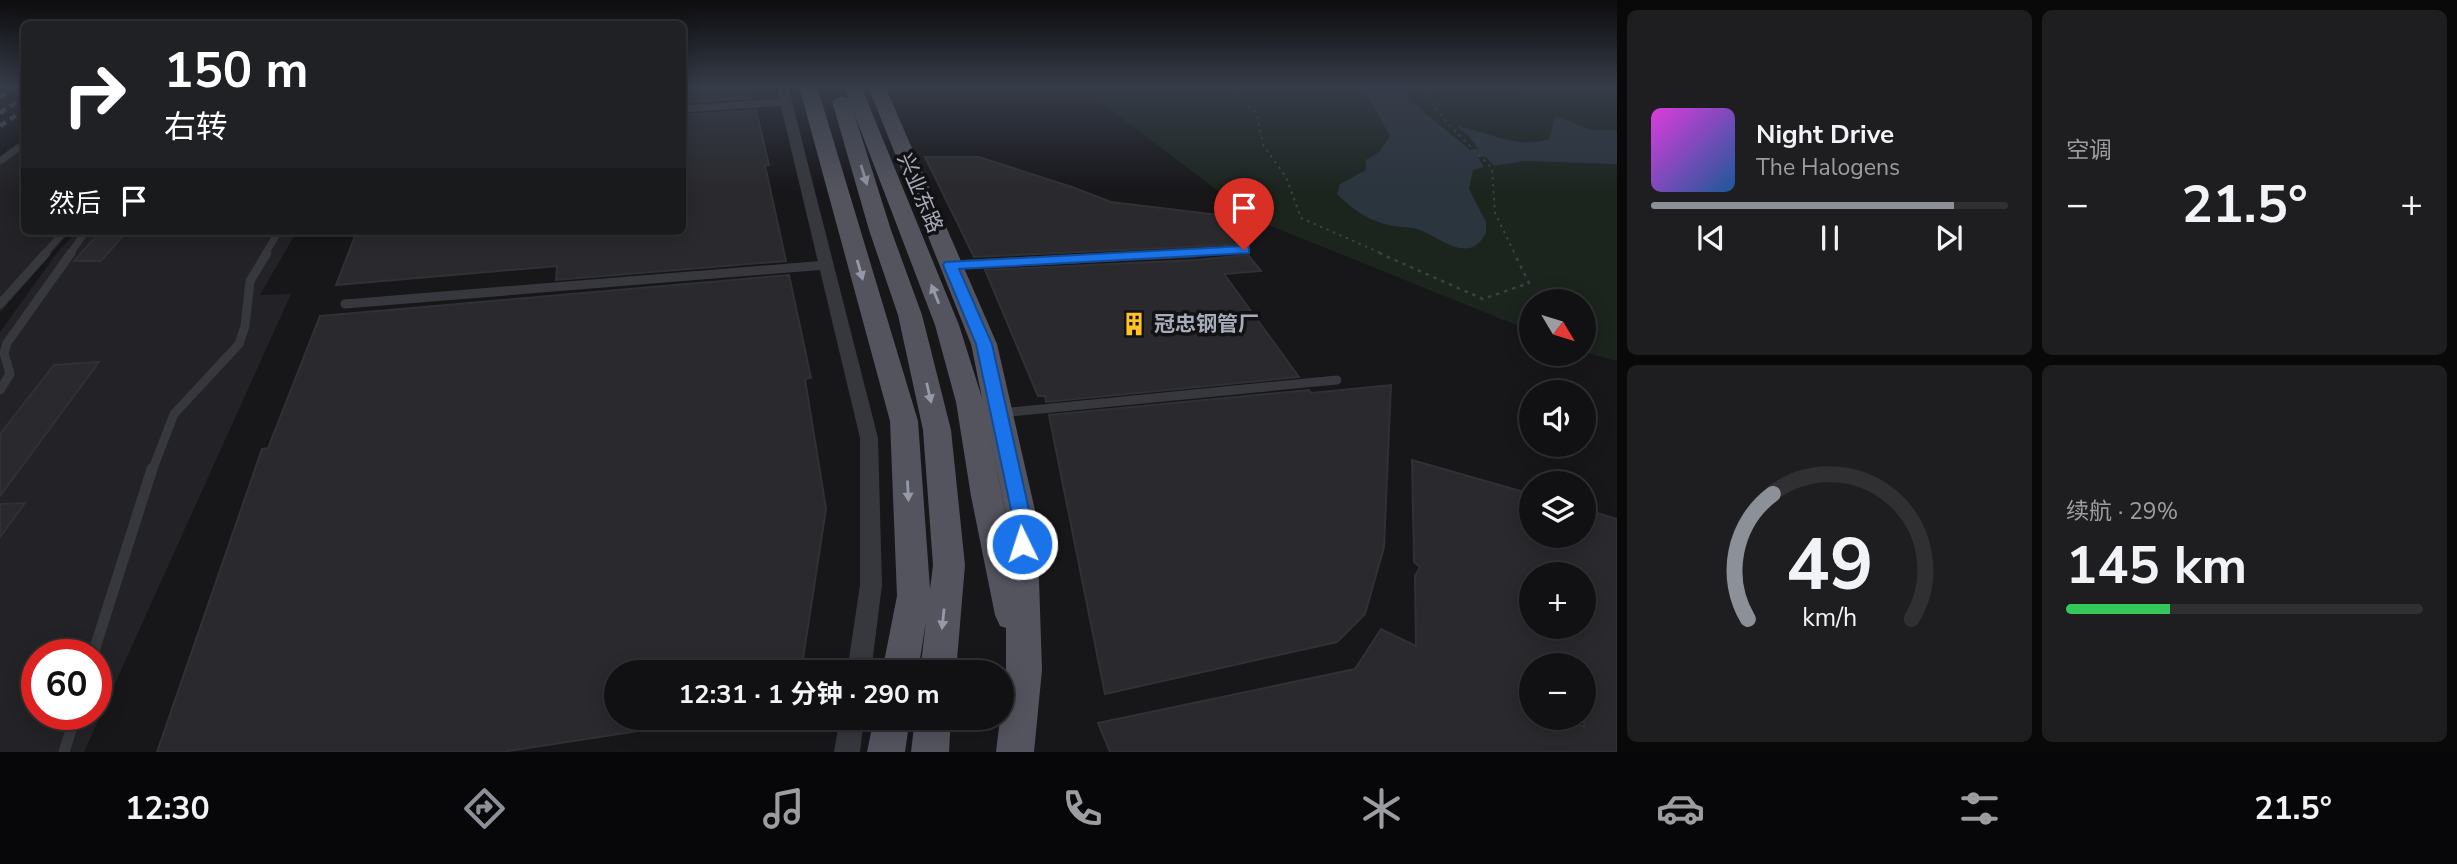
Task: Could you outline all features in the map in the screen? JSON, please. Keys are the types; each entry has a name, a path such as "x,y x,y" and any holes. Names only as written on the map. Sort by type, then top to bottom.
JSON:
{"main road":[{"path":"818,121 904,421 914,596 902,660"},
{"path":"847,121 880,230 910,315 937,430 949,565 939,660"},
{"path":"866,121 947,326 970,402 986,496 1024,670"},
{"name":"兴业东路","path":"891,121 984,344 1022,519 1024,670 1014,752"},
{"path":"886,752 890,730"},
{"path":"930,752 932,730"}],"street":[{"path":"791,121 869,438 871,585 861,660"},
{"path":"847,752 850,730"}],"lane":[{"path":"0,161 21,146"},
{"path":"0,304 61,235"},
{"path":"0,390 10,374 4,353 13,331 83,235"},
{"path":"98,639 160,446 174,414 239,344 245,326 250,281 277,235"},
{"path":"950,265 1244,250"},
{"path":"345,304 826,265"},
{"path":"999,413 1337,380"},
{"path":"65,752 71,730"}],"path":[{"path":"1258,121 1262,145 1286,177 1301,218 1482,299 1529,283 1495,213 1492,167 1446,121"}],"shaded area":[{"path":"1126,121 1617,121 1617,361 1596,355 1596,289 1519,289 1519,326 1256,220"},
{"path":"1382,121 1435,121 1470,150 1478,149 1469,136 1457,126 1503,139 1537,142 1550,139 1553,121 1570,121 1589,129 1617,131 1617,164 1524,161 1494,166 1486,157 1478,157 1484,167 1473,170 1469,189 1486,222 1486,233 1472,247 1455,247 1420,230 1384,224 1369,218 1337,194 1340,184 1366,170 1366,160 1379,152 1390,136"},
{"path":"21,141 21,235 68,235 0,313 0,156"},
{"path":"74,235 295,235 260,295 291,294 112,690 112,639 21,639 21,730 94,730 84,752 0,752 0,332 59,250"}],"building":[{"path":"686,121 759,121 769,165 765,165 786,261 556,280 557,266 336,285 355,235 686,235"},
{"path":"925,157 979,157 1111,202 1226,216 1246,244 974,257"},
{"path":"97,235 124,235 101,261 74,261"},
{"name":"冠忠钢管厂","path":"1248,255 1261,271 1224,274 1299,377 1046,402 1045,396 1038,396 985,270 1195,260"},
{"path":"789,275 811,378 805,379 826,509 803,660 604,660 604,730 645,730 502,752 157,752 262,449 268,448 320,316"},
{"path":"99,362 0,496 0,434 54,365"},
{"path":"1391,385 1384,547 1365,614 1337,642 1105,694 1049,415 1309,390 1311,393"},
{"path":"1412,460 1519,491 1519,548 1596,548 1596,513 1617,519 1617,752 1110,752 1098,723 1355,669 1381,629 1416,646 1415,576 1420,567 1414,562"},
{"path":"25,503 0,537 0,504"}],"railway":[{"path":"0,126 7,121"}],"place":[{"name":"冠忠钢管厂","path":"1134,324"}],"route":[{"path":"1022,544 1022,519 984,344 950,265 1244,250"}]}
